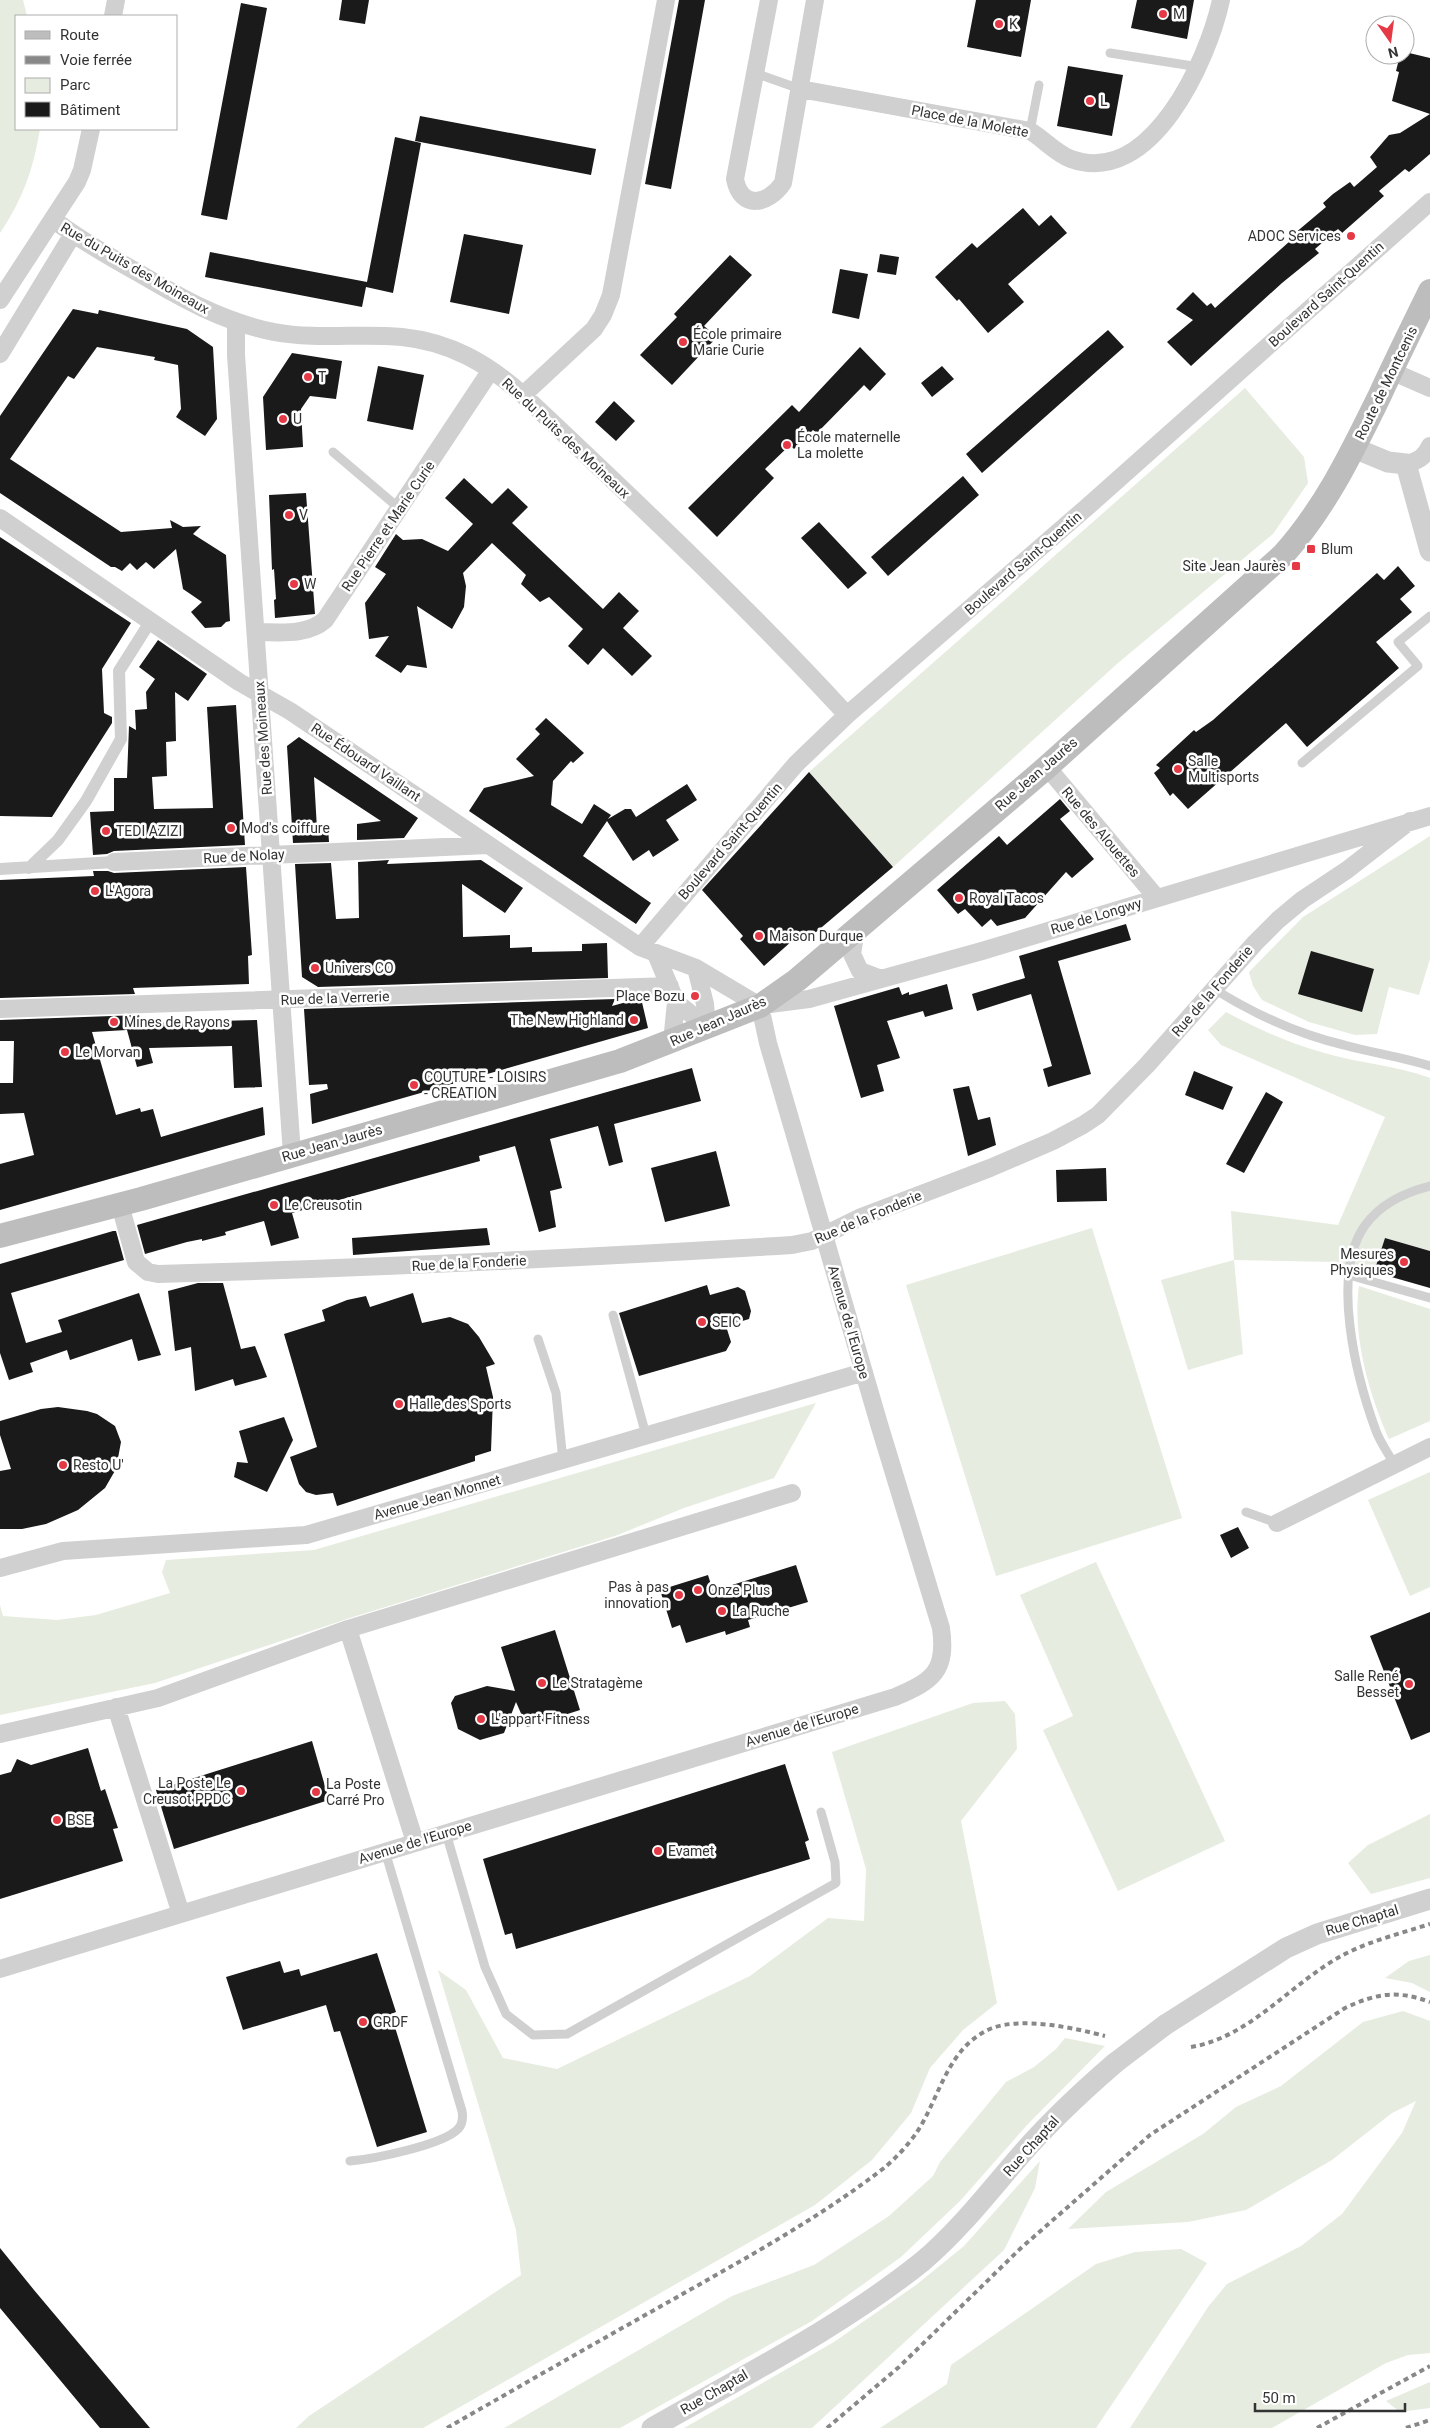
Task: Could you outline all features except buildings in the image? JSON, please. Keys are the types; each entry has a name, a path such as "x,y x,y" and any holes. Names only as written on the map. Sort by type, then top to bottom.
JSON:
{"main road":[{"name":"Route de Montcenis","path":"1343,469 1430,291"},
{"name":"Rue Jean Jaurès","path":"0,1236 120,1205 292,1154 552,1082 672,1042 760,1006 797,980 1046,767 1283,555 1323,504 1343,469"}],"street":[{"path":"113,15 116,0"},
{"path":"523,395 594,329 603,315 611,295 666,0"},
{"path":"769,0 735,179 737,190 744,198 755,201 766,200 776,194 783,183 816,0"},
{"name":"Place de la Molette","path":"800,89 1030,131 1056,151 1071,159 1088,162 1107,161 1133,152 1152,136 1170,114 1199,67 1216,25 1221,0"},
{"path":"0,300 74,189 82,170 91,130"},
{"name":"Boulevard Saint-Quentin","path":"648,951 796,764 847,715 1086,508 1430,202"},
{"name":"Rue du Puits des Moineaux","path":"54,220 73,234 191,304 236,323 275,332 304,336 401,337 433,342 457,350 491,370 523,395 796,659 847,715"},
{"path":"0,354 73,234"},
{"name":"Rue des Moineaux","path":"236,323 236,355 292,1154"},
{"name":"Rue Pierre et Marie Curie","path":"256,632 307,631 316,628 325,620 491,370"},
{"path":"1391,371 1430,388"},
{"path":"1354,448 1388,462 1406,464 1417,461 1424,456 1430,446"},
{"path":"1406,464 1430,552"},
{"name":"Rue Édouard Vaillant","path":"0,518 150,622 260,695 290,711 648,951 696,968 760,1006"},
{"path":"29,868 58,840 86,801 121,738 119,671 150,622"},
{"name":"Rue des Alouettes","path":"1046,767 1156,898"},
{"name":"Rue de Longwy","path":"760,1006 809,999 982,951 1430,816"},
{"name":"Rue de la Fonderie","path":"120,1205 136,1262 148,1272 158,1274 412,1267 792,1245 812,1241 859,1218 1053,1141 1098,1115 1141,1071 1278,920 1302,900 1347,870 1410,821"},
{"name":"Rue de Nolay","path":"0,869 488,845"},
{"path":"856,929 852,954 860,971 880,979"},
{"path":"648,951 673,994 707,1027"},
{"path":"696,968 705,1004 707,1027"},
{"path":"672,1042 673,994"},
{"name":"Rue de la Verrerie","path":"0,1009 281,999 673,994"},
{"name":"Avenue de l'Europe","path":"0,1969 895,1697 914,1689 937,1670 943,1652 941,1628 768,1043 760,1006"},
{"name":"Avenue Jean Monnet","path":"0,1568 63,1551 306,1535 864,1372"},
{"path":"1277,1523 1430,1447"},
{"path":"0,1734 158,1698 348,1629 792,1493"},
{"path":"348,1629 415,1842"},
{"path":"116,1707 180,1914"},
{"name":"Rue Chaptal","path":"652,2428 824,2329 877,2295 923,2261 953,2234 982,2203 1050,2124 1115,2063 1165,2025 1286,1948 1317,1934 1430,1899"}],"lane":[{"path":"1110,53 1199,67"},
{"path":"755,73 800,89"},
{"path":"1030,131 1039,85"},
{"path":"333,452 400,509"},
{"path":"1302,763 1418,666 1398,642 1430,616"},
{"path":"1214,989 1242,1006 1300,1032 1346,1046 1430,1066"},
{"path":"1394,1464 1376,1433 1356,1362 1347,1302 1350,1275 1357,1241 1365,1224 1380,1209 1397,1198 1430,1186"},
{"path":"1350,1275 1430,1298"},
{"path":"613,1315 646,1435"},
{"path":"538,1339 556,1393 563,1460"},
{"path":"1246,1512 1277,1523"},
{"path":"446,1832 485,1967 506,2014 533,2035 567,2034 836,1883 835,1862 822,1812"},
{"path":"350,2161 366,2160 442,2140 458,2129 463,2119 385,1851"}],"green space":[{"path":"0,0 23,0 27,15 15,15 15,130 40,130 26,184 15,208 0,233"},
{"path":"1245,388 1304,457 1308,483 1273,534 1118,663 893,867 809,772"},
{"path":"1430,836 1430,959 1419,995 1389,987 1377,1034 1355,1035 1309,1022 1262,1000 1253,986 1249,972 1303,917"},
{"path":"1226,1012 1272,1035 1296,1044 1335,1056 1403,1070 1430,1078 1430,1251 1385,1238 1374,1272 1337,1262 1234,1260 1231,1211 1338,1225 1385,1117 1221,1045 1208,1030"},
{"path":"1092,1228 1182,1518 996,1576 906,1285"},
{"path":"1234,1260 1243,1354 1188,1370 1161,1280"},
{"path":"1359,1286 1430,1309 1430,1421 1389,1439 1369,1384 1360,1344 1357,1305"},
{"path":"816,1403 774,1478 684,1508 615,1536 350,1618 155,1683 0,1715 0,1605 3,1616 57,1620 96,1615 170,1593 162,1572 166,1560 314,1550"},
{"path":"1430,1472 1430,1587 1410,1596 1368,1500"},
{"path":"1096,1562 1225,1841 1118,1891 1043,1730 1073,1716 1020,1595"},
{"path":"1005,1701 1015,1714 1017,1749 961,1821 997,2003 963,2030 930,2068 911,2113 872,2160 815,2205 423,2428 296,2428 309,2416 521,2275 516,2230 438,1970 466,1990 503,2058 557,2069 750,1976 828,1918 864,1921 866,1869 832,1752 973,1703"},
{"path":"1430,1814 1430,1878 1371,1894 1348,1863 1368,1845"},
{"path":"1430,1955 1430,1992 1412,1983 1385,1978 1409,1961"},
{"path":"1403,2011 1430,2021 1430,2353 1408,2355 1386,2363 1272,2428 1130,2428 1208,2307 1227,2284 1301,2246 1342,2214 1402,2133 1416,2101 1392,2113 1332,2160 1246,2210 1188,2222 1068,2229 1106,2192 1203,2134 1236,2107 1281,2086 1363,2022"},
{"path":"1065,2038 1105,2046 1027,2125 960,2201 901,2257 812,2321 620,2428 504,2428 732,2296 814,2265 889,2216 933,2176 940,2162 1006,2082 1034,2067 1056,2049"},
{"path":"1040,2161 1035,2188 1004,2250 812,2428 684,2428 834,2342 916,2285 964,2246"},
{"path":"1181,2249 1207,2263 1096,2428 880,2428 947,2384 951,2365 1096,2264 1135,2252"},
{"path":"1430,2382 1430,2408 1400,2412 1386,2401"}],"railway":[{"path":"1191,2047 1213,2041 1234,2032 1253,2020 1327,1964 1347,1953 1377,1940 1430,1924"},
{"path":"827,2428 899,2367 1021,2248 1150,2135 1345,2008 1367,1999 1387,1995 1407,1996 1430,2002"},
{"path":"447,2428 753,2254 859,2187 902,2151 917,2132 946,2074 964,2048 975,2037 990,2029 1017,2023 1063,2027 1105,2036"},
{"path":"1317,2428 1430,2366"},
{"path":"1406,2428 1430,2420"}],"place":[{"name":"M","path":"1163,14"},
{"name":"K","path":"999,24"},
{"name":"L","path":"1090,101"},
{"name":"ADOC Services","path":"1351,236"},
{"name":"École primaire Marie Curie","path":"683,342"},
{"name":"T","path":"308,377"},
{"name":"U","path":"283,419"},
{"name":"École maternelle La molette","path":"787,445"},
{"name":"V","path":"289,515"},
{"name":"Blum","path":"1311,549"},
{"name":"Site Jean Jaurès","path":"1296,566"},
{"name":"W","path":"294,584"},
{"name":"Salle Multisports","path":"1178,769"},
{"name":"Mod's coiffure","path":"231,828"},
{"name":"TEDI AZIZI","path":"106,831"},
{"name":"L'Agora","path":"95,891"},
{"name":"Royal Tacos","path":"959,898"},
{"name":"Maison Durque","path":"759,936"},
{"name":"Univers CO","path":"315,968"},
{"name":"Place Bozu","path":"695,996"},
{"name":"The New Highland","path":"634,1020"},
{"name":"Mines de Rayons","path":"114,1022"},
{"name":"Le Morvan","path":"65,1052"},
{"name":"COUTURE - LOISIRS - CREATION","path":"414,1085"},
{"name":"Le Creusotin","path":"274,1205"},
{"name":"Mesures Physiques","path":"1404,1262"},
{"name":"SEIC","path":"702,1322"},
{"name":"Halle des Sports","path":"399,1404"},
{"name":"Resto U'","path":"63,1465"},
{"name":"Onze Plus","path":"698,1590"},
{"name":"Pas à pas innovation","path":"679,1595"},
{"name":"La Ruche","path":"722,1611"},
{"name":"Le Stratagème","path":"542,1683"},
{"name":"Salle René Besset","path":"1409,1684"},
{"name":"L'appart Fitness","path":"481,1719"},
{"name":"La Poste Le Creusot PPDC","path":"241,1791"},
{"name":"La Poste Carré Pro","path":"316,1792"},
{"name":"BSE","path":"57,1820"},
{"name":"Evamet","path":"658,1851"},
{"name":"GRDF","path":"363,2022"}]}
